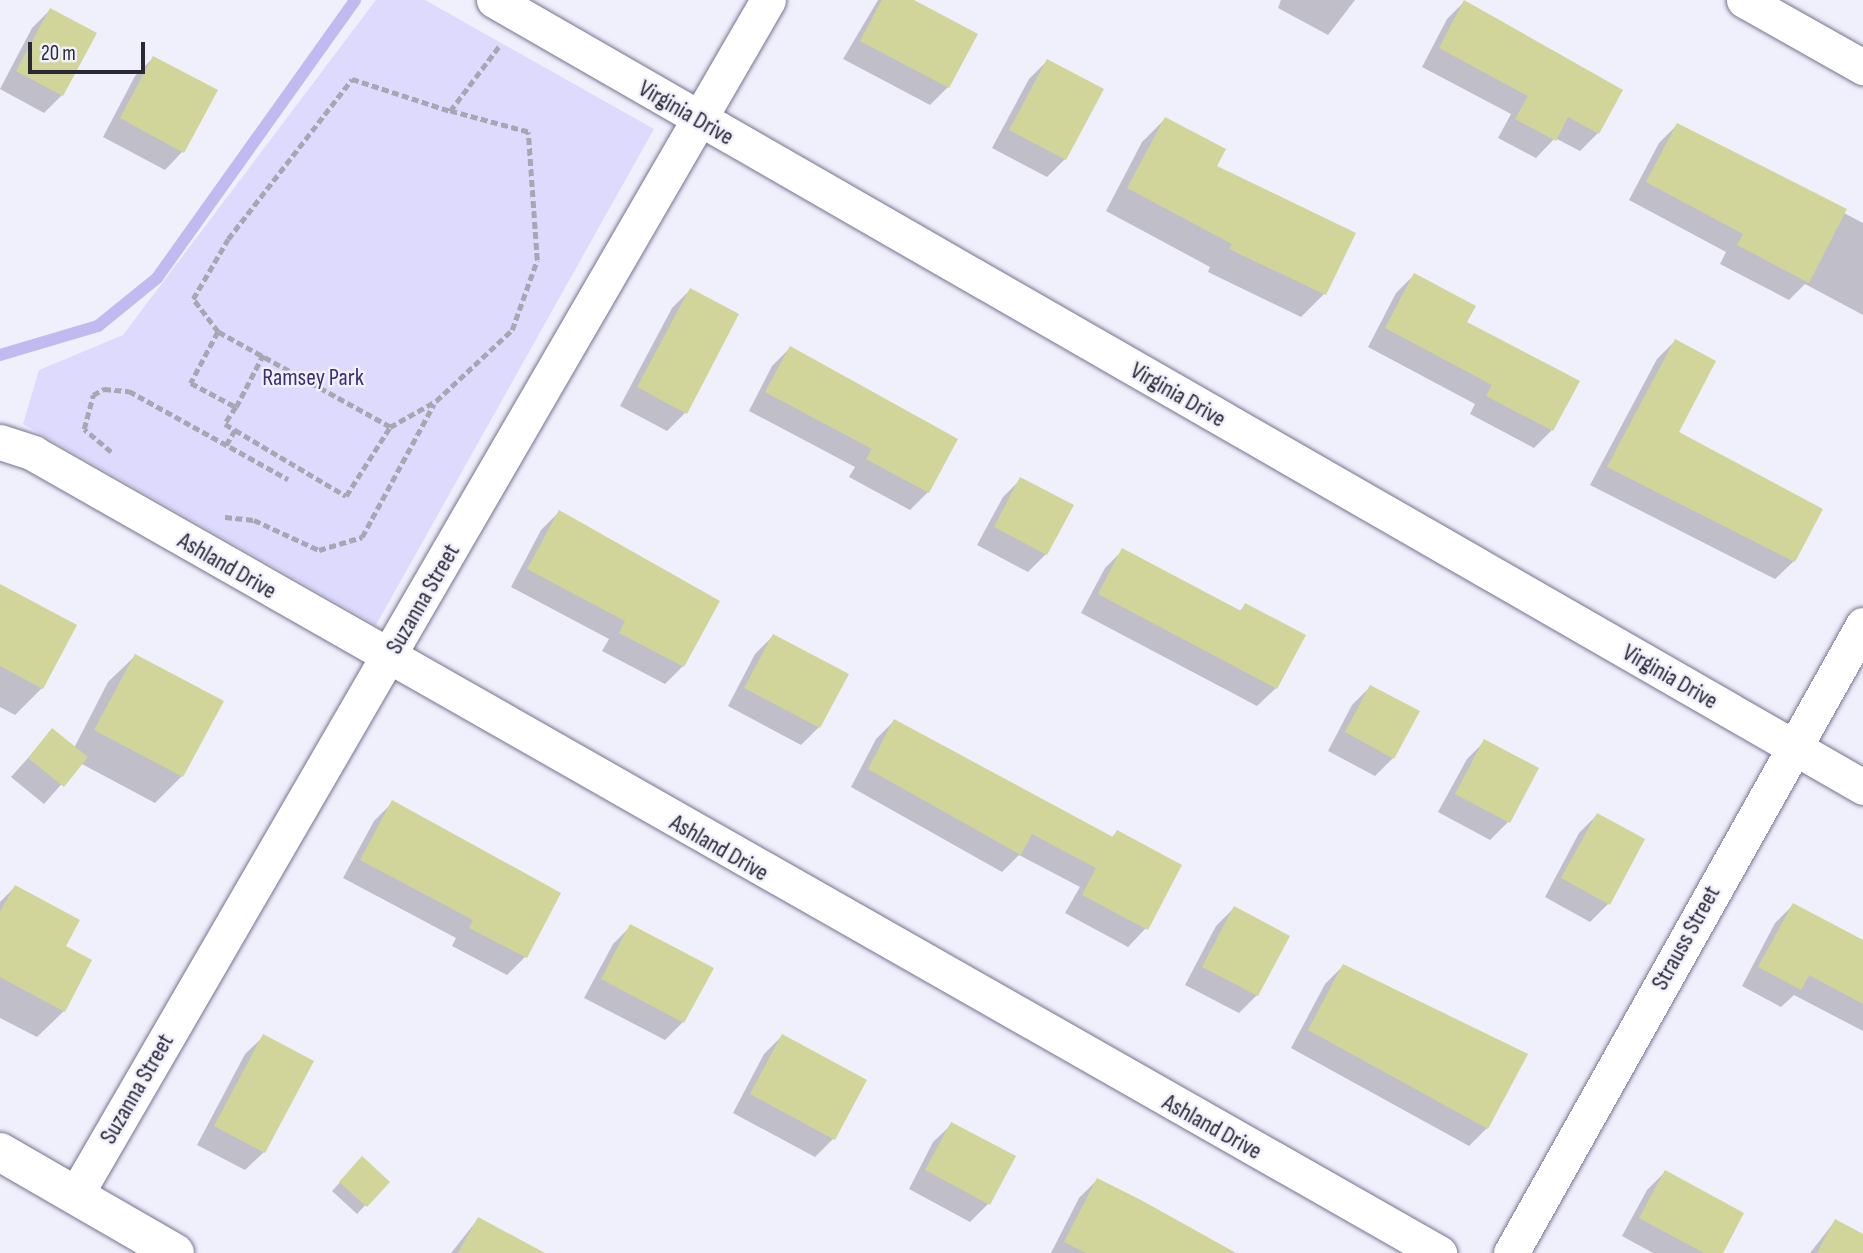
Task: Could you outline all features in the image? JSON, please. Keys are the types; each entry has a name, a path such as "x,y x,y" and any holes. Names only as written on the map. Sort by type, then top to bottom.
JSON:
{"street":[{"name":"Suzanna Street","path":"75,1196 700,122 768,0"},
{"path":"1744,0 1863,67"},
{"name":"Virginia Drive","path":"507,8 700,122 1863,787"},
{"name":"Ashland Drive","path":"0,442 33,453 388,660 1438,1253"},
{"name":"Strauss Street","path":"1511,1253 1863,625"},
{"path":"0,1152 175,1253"}],"path":[{"path":"450,111 507,8"},
{"path":"263,355 225,424 346,496 390,427 436,401 512,330 537,260 528,132 450,111 352,79 228,239 193,299 218,332 263,355 390,427"},
{"path":"218,332 191,383 236,407"},
{"path":"117,462 84,429 93,396 104,388 128,391 288,479"},
{"path":"203,552 225,517 254,520 319,550 362,537 436,401"},
{"path":"226,445 235,430"}],"green space":[{"name":"Ramsey Park","path":"376,0 425,0 654,129 376,625 23,424 39,370 123,335"}],"building":[{"path":"882,0 914,0 978,34 949,88 860,41"},
{"path":"1464,0 1623,90 1599,134 1568,117 1556,141 1515,119 1528,96 1439,48"},
{"path":"50,8 97,33 63,96 16,71"},
{"path":"153,56 218,90 184,153 120,118"},
{"path":"1047,59 1104,89 1066,160 1009,130"},
{"path":"1165,117 1226,149 1217,166 1356,233 1326,295 1229,249 1232,244 1127,188"},
{"path":"1677,123 1847,209 1809,283 1737,245 1743,234 1646,182"},
{"path":"1414,273 1476,306 1467,322 1580,381 1553,431 1486,396 1492,385 1385,328"},
{"path":"690,288 739,314 687,414 637,387"},
{"path":"1675,339 1716,361 1679,432 1823,509 1795,562 1607,467"},
{"path":"790,346 958,439 929,493 866,459 872,449 765,392"},
{"path":"1020,477 1074,505 1047,555 994,527"},
{"path":"559,510 720,601 684,667 619,633 625,621 527,569"},
{"path":"1122,548 1241,611 1245,603 1306,635 1277,689 1098,594"},
{"path":"0,584 77,625 43,689 0,666"},
{"path":"773,634 849,674 820,728 744,688"},
{"path":"135,654 224,701 183,777 94,730"},
{"path":"1370,685 1420,711 1394,759 1345,732"},
{"path":"894,719 1113,837 1117,830 1182,865 1148,930 1082,895 1096,868 1032,834 1021,855 868,769"},
{"path":"52,728 88,757 64,787 28,758"},
{"path":"1484,739 1539,768 1510,823 1455,794"},
{"path":"392,800 561,893 527,958 469,928 473,920 360,860"},
{"path":"1597,813 1645,839 1610,905 1561,878"},
{"path":"15,885 80,920 66,946 92,960 65,1012 0,977 0,912"},
{"path":"1793,903 1863,940 1863,1004 1809,975 1801,990 1758,967"},
{"path":"1234,906 1290,936 1258,996 1202,967"},
{"path":"630,924 714,968 684,1023 601,979"},
{"path":"1343,964 1528,1054 1488,1129 1308,1030"},
{"path":"263,1034 314,1061 265,1153 214,1126"},
{"path":"782,1034 867,1080 835,1140 750,1094"},
{"path":"951,1122 1016,1156 990,1205 925,1170"},
{"path":"362,1156 390,1182 367,1207 339,1182"},
{"path":"1665,1170 1744,1213 1723,1253 1704,1253 1639,1218"},
{"path":"1097,1178 1236,1253 1086,1253 1064,1242"},
{"path":"478,1217 545,1253 458,1253"},
{"path":"1835,1219 1863,1234 1863,1253 1817,1253"}],"waterway":[{"path":"0,355 98,326 157,278 355,0"}]}
